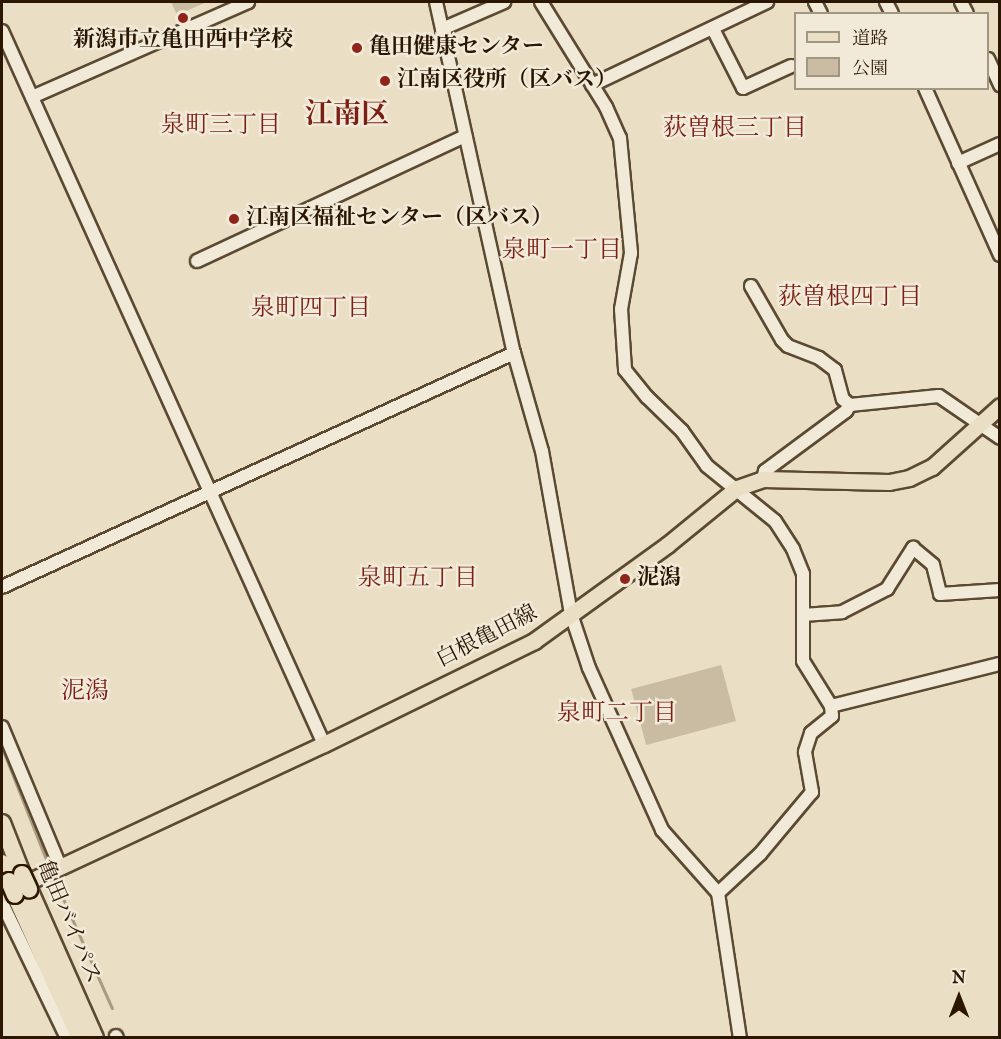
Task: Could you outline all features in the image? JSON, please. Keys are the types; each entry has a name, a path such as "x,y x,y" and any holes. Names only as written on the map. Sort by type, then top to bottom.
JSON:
{"highway":[{"name":"亀田バイパス","path":"2,823 13,889 94,1038"},
{"name":"亀田バイパス","path":"2,863 80,1038"}],"main road":[{"name":"白根亀田線","path":"13,889 324,744 534,641 667,545 738,488 763,479 889,482 909,478 932,466 999,406"}],"street":[{"path":"32,98 248,2"},
{"path":"436,2 514,353 542,451 571,614 589,668 662,830 718,893 740,1038"},
{"path":"442,29 504,2"},
{"path":"541,2 606,107 620,138 631,253 621,309 625,370 647,397 682,431 708,466 738,488 775,521 793,549 803,574 803,661 831,706 832,716 811,733 805,752 812,792 760,854 718,893"},
{"path":"592,85 713,29 754,4 767,2"},
{"path":"713,29 743,88 791,66"},
{"path":"2,30 324,744"},
{"path":"989,64 999,86"},
{"path":"926,90 958,163 993,229 999,255"},
{"path":"197,261 465,136"},
{"path":"958,163 999,144"},
{"path":"752,286 782,340 788,346 819,358 835,370 843,399 850,405 939,396 999,438"},
{"path":"2,586 514,353"},
{"path":"763,479 765,471 846,411 850,405"},
{"path":"803,615 842,612 886,589 913,549 933,565 940,594 999,590"},
{"path":"831,706 999,664"},
{"path":"2,727 60,866"},
{"path":"13,889 67,1038"}],"green space":[{"path":"171,2 207,2 177,15"},
{"path":"721,665 736,721 646,745 631,689"}],"waterway":[{"path":"2,748 46,859"},
{"path":"56,883 112,1008"}],"place":[{"name":"新潟市立亀田西中学校","path":"183,18"},
{"name":"亀田健康センター","path":"357,48"},
{"name":"江南区役所（区バス）","path":"385,81"},
{"name":"江南区福祉センター（区バス）","path":"234,219"},
{"name":"泥潟","path":"625,579"}],"district":[{"name":"江南区","path":"347,116"},
{"name":"泉町三丁目","path":"221,126"},
{"name":"荻曽根三丁目","path":"735,129"},
{"name":"泉町一丁目","path":"562,251"},
{"name":"荻曽根四丁目","path":"850,298"},
{"name":"泉町四丁目","path":"311,309"},
{"name":"泉町五丁目","path":"418,579"},
{"name":"泥潟","path":"85,692"},
{"name":"泉町二丁目","path":"617,714"}]}
